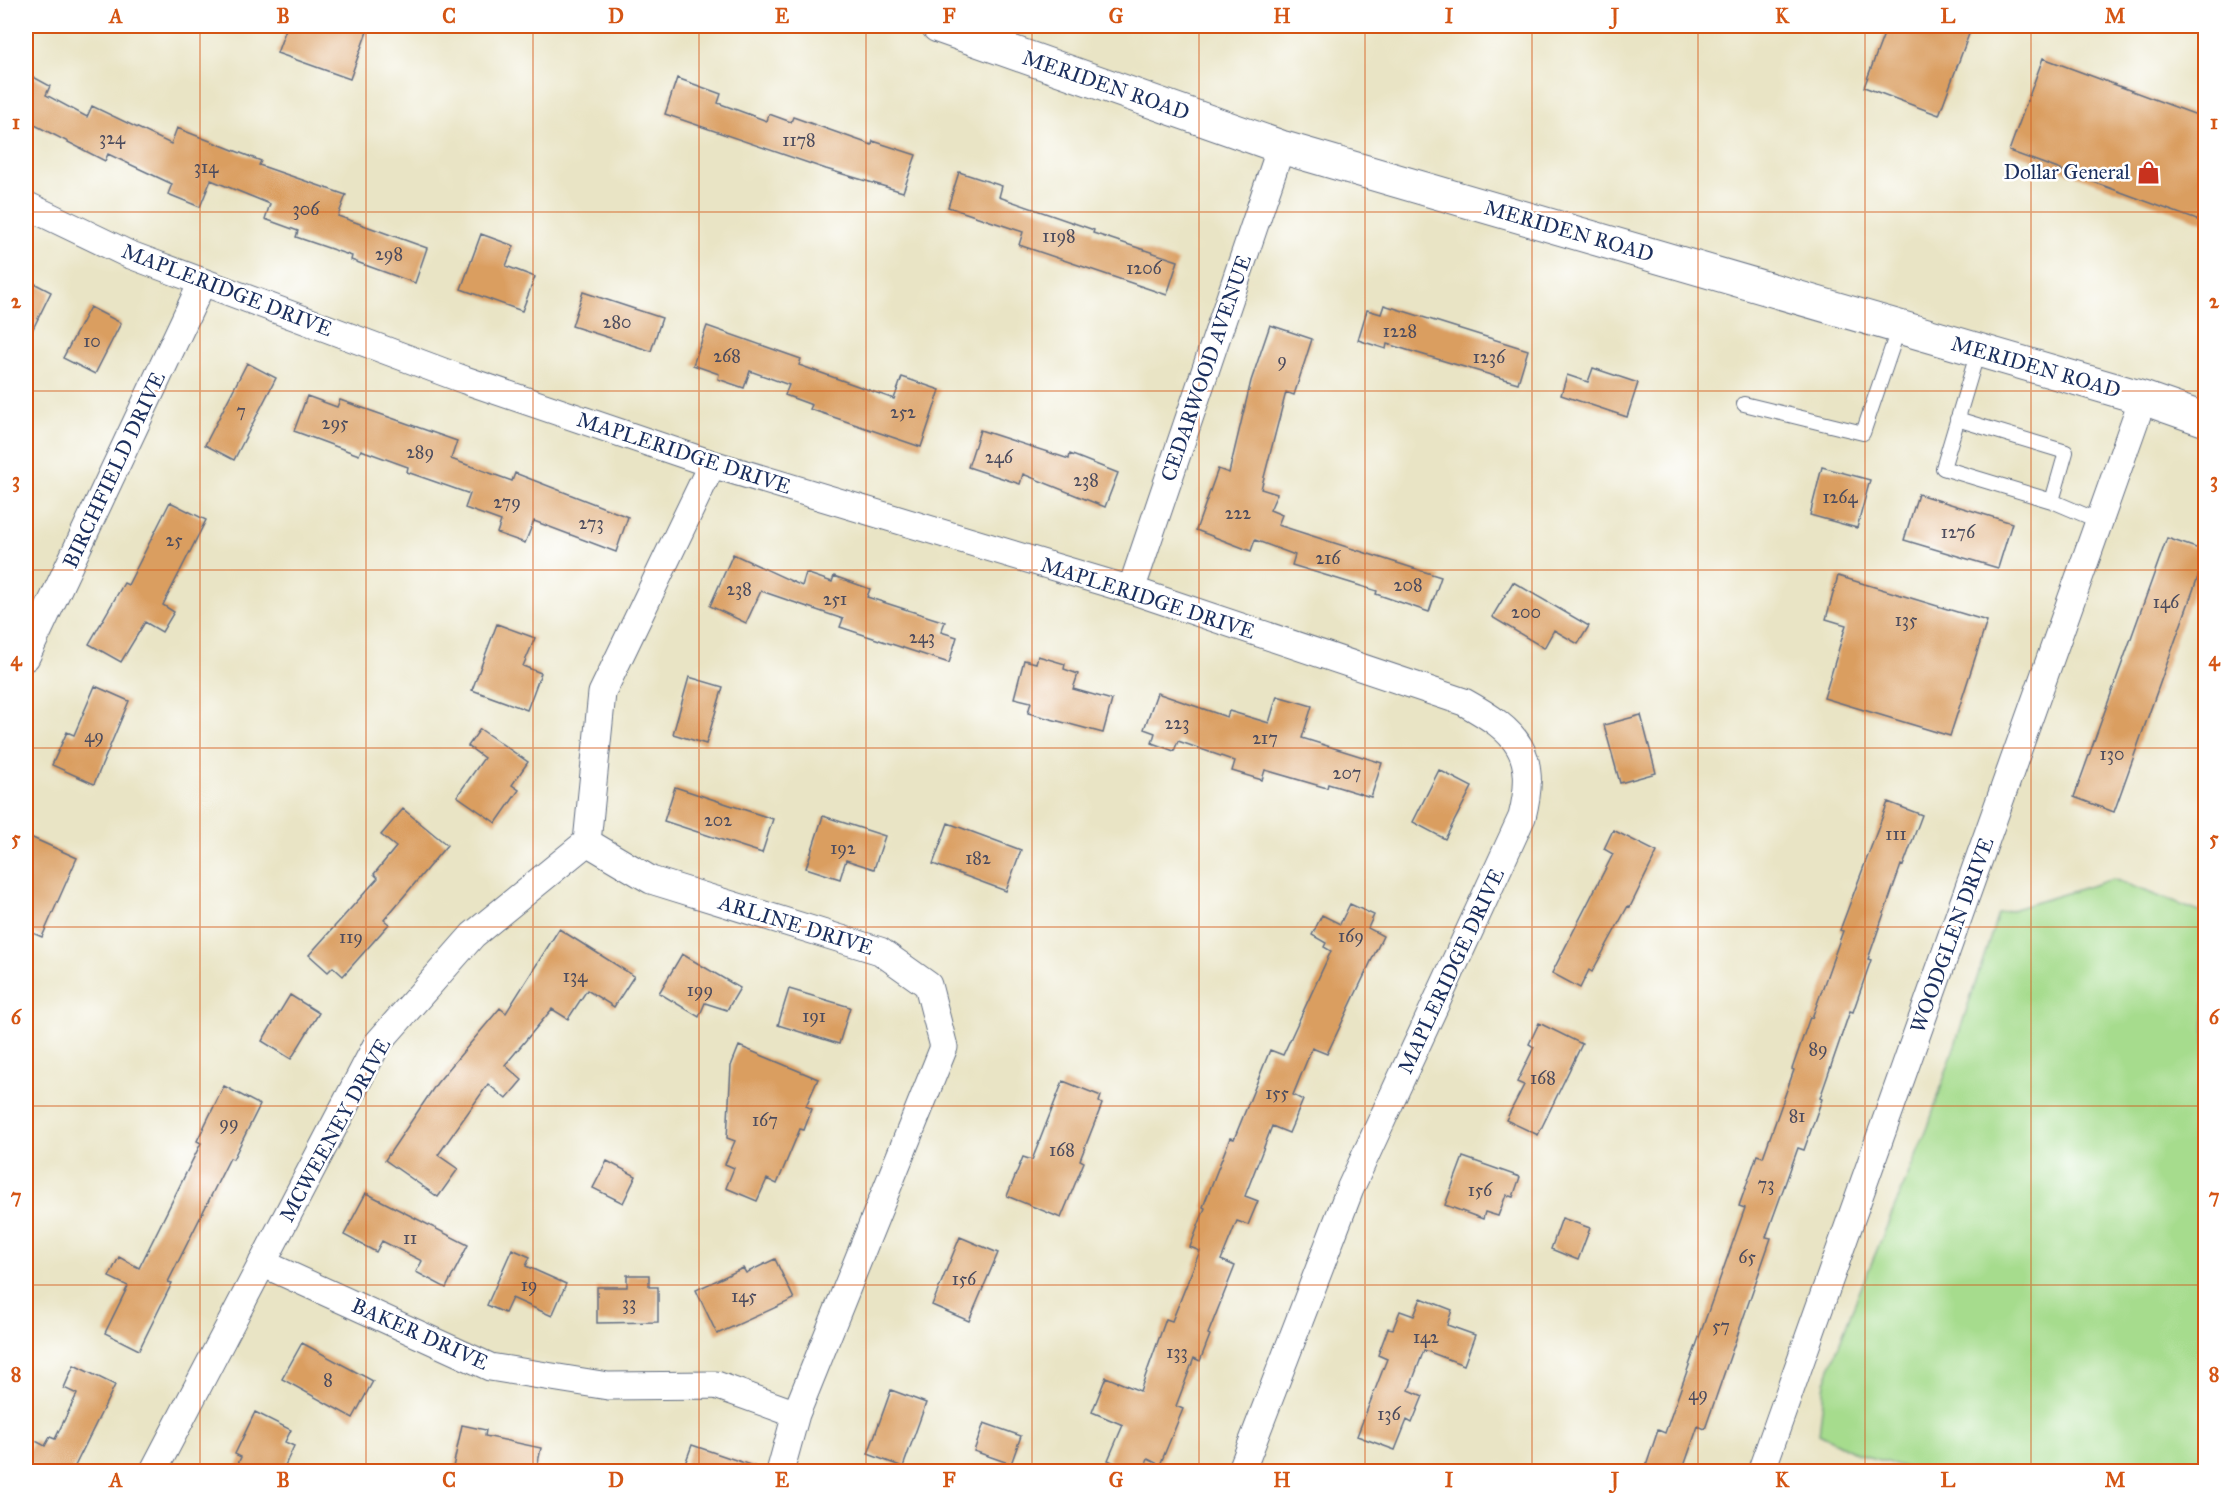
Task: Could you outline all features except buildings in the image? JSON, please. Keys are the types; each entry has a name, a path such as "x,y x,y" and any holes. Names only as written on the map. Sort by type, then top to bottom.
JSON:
{"main road":[{"name":"MERIDEN ROAD","path":"938,26 1281,147 2143,398 2205,420"}],"street":[{"name":"CEDARWOOD AVENUE","path":"1131,590 1281,147"},
{"name":"MAPLERIDGE DRIVE","path":"26,205 128,254 465,380 712,464 1131,590 1464,702 1493,718 1513,735 1524,755 1527,771 1529,792 1522,817 1350,1189 1241,1472"},
{"name":"BIRCHFIELD DRIVE","path":"26,657 202,283"},
{"name":"WOODGLEN DRIVE","path":"1761,1472 2143,398"},
{"path":"587,842 603,693 712,464"},
{"name":"MCWEENEY DRIVE","path":"153,1472 377,1044 473,936 587,842"},
{"name":"ARLINE DRIVE","path":"587,842 651,880 880,951 928,986 944,1047 796,1414 780,1472"},
{"name":"BAKER DRIVE","path":"262,1263 490,1366 608,1386 716,1385 796,1414"}],"lane":[{"path":"1744,404 1863,433 1899,327"},
{"path":"1978,351 1944,468 1989,477 2099,521"},
{"path":"1957,419 2000,439 2066,452 2052,501"}],"green space":[{"path":"2113,879 2205,914 2205,1471 1918,1471 1858,1454 1819,1434 1825,1382 1852,1310 1928,1127 1998,914"}],"place":[{"name":"Dollar General","path":"2148,172"}]}
